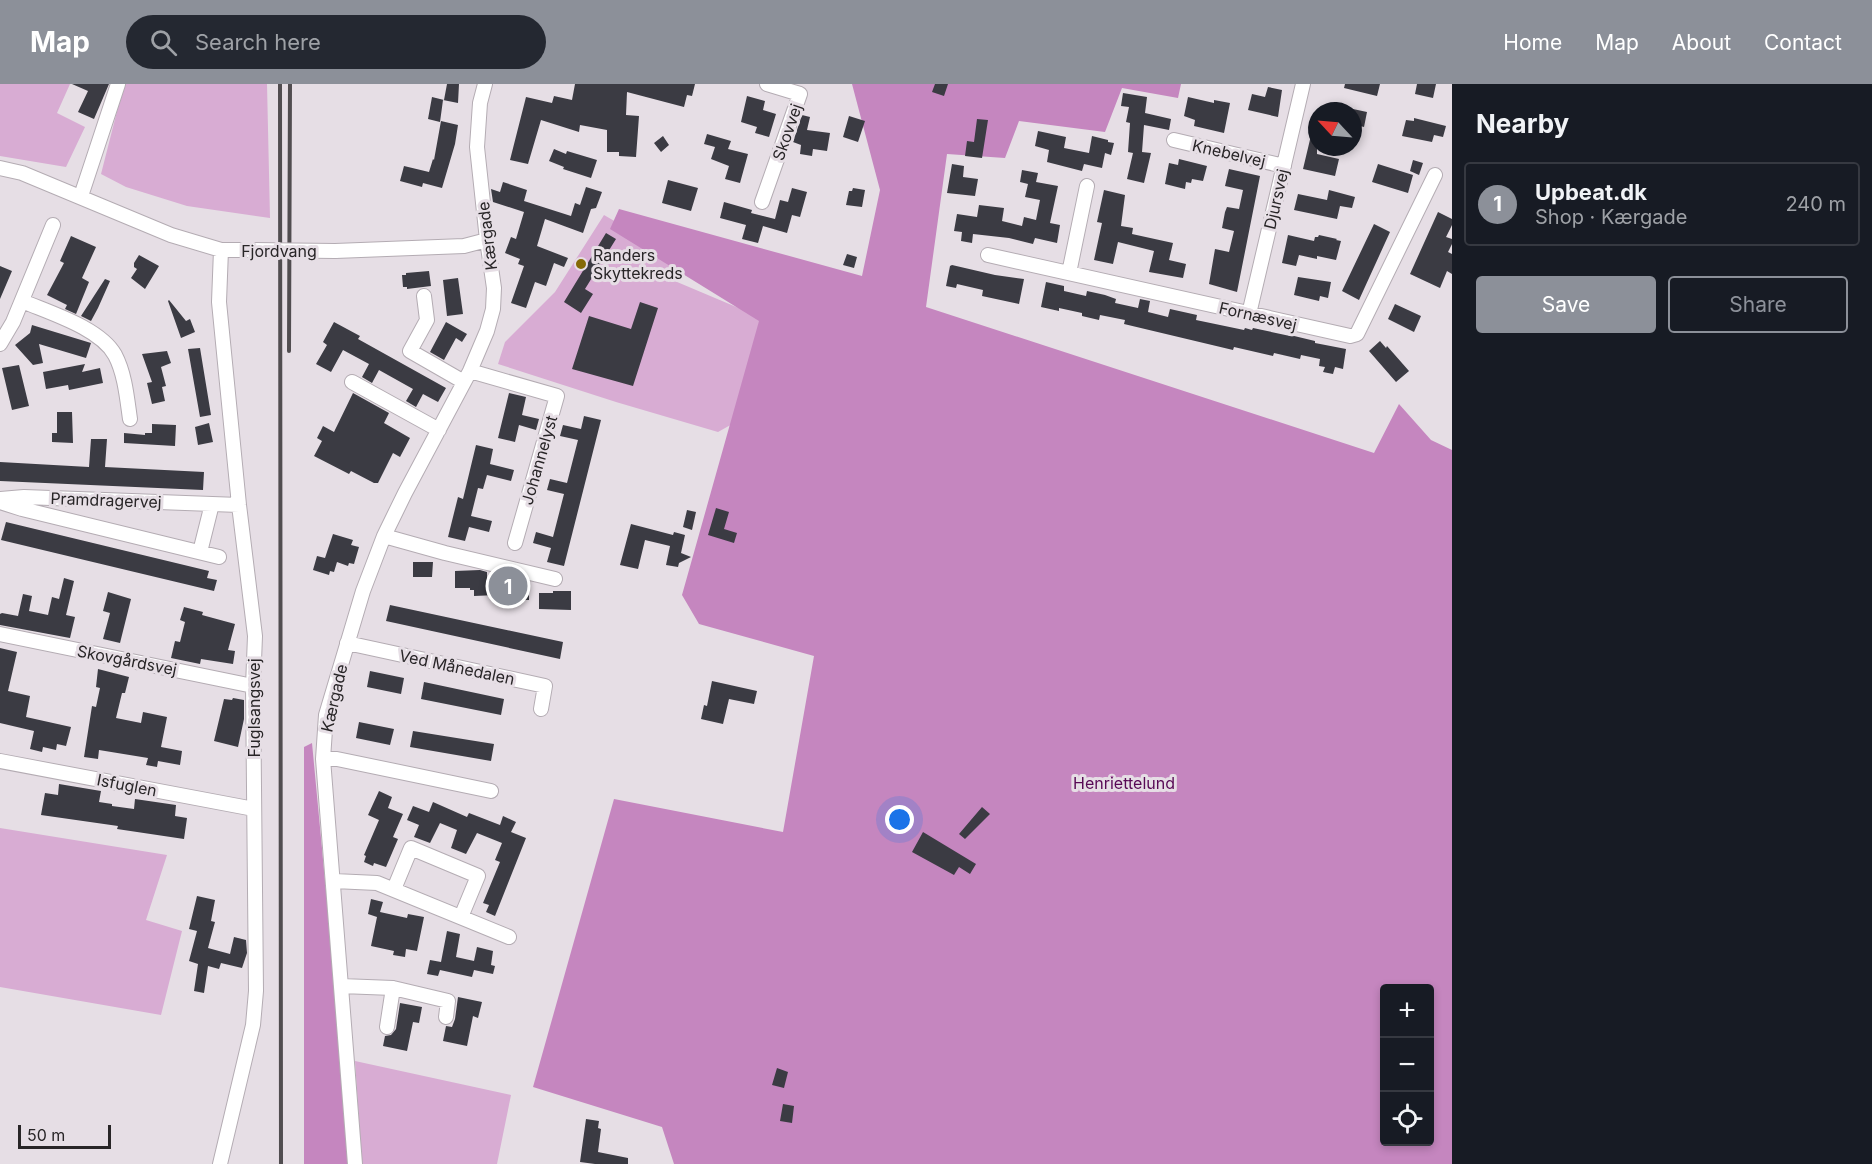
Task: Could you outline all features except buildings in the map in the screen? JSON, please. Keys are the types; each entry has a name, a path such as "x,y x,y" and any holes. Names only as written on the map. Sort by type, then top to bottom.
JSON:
{"street":[{"path":"81,196 118,84"},
{"name":"Kærgade","path":"355,1164 323,759 326,715 363,591 384,536 467,377 487,331 493,309 494,288 486,240 477,147 480,103 484,84"},
{"name":"Skovvej","path":"762,202 800,93 767,84"},
{"name":"Djursvej","path":"1249,314 1303,84"},
{"name":"Knebelvej","path":"1174,140 1284,166"},
{"name":"Fjordvang","path":"0,168 22,173 81,196 171,235 221,250 335,251 464,246 486,240"},
{"name":"Fornæsvej","path":"988,255 1350,336 1357,334 1435,175"},
{"path":"1069,273 1087,186"},
{"path":"0,344 13,322 53,225"},
{"name":"Fuglsangsvej","path":"220,1164 253,1025 256,991 255,636 239,505 219,302 221,250"},
{"path":"424,296 427,320 410,351 467,377"},
{"path":"22,301 83,328 103,340 114,354 122,372 130,419"},
{"name":"Johannelyst","path":"467,377 557,396 515,543"},
{"path":"352,382 439,430"},
{"name":"Pramdragervej","path":"0,500 24,497 239,505"},
{"name":"Pramdragervej","path":"0,500 22,509 219,557"},
{"path":"200,552 212,504"},
{"path":"384,536 555,579"},
{"name":"Skovgårdsvej","path":"0,634 254,686"},
{"name":"Ved Månedalen","path":"347,643 545,686 541,708"},
{"path":"323,759 337,759 491,791"},
{"name":"Isfuglen","path":"0,761 255,809"},
{"path":"394,889 411,848 421,852 478,876 461,917"},
{"path":"333,881 377,883 509,937"},
{"path":"341,986 393,988 448,1001 446,1017"},
{"path":"387,1027 393,988"}],"shaded area":[{"path":"0,84 70,84 57,113 85,127 66,167 0,156"},
{"path":"124,84 267,84 270,218 187,206 126,187 101,174"},
{"path":"604,215 678,258 670,279 760,317 743,418 718,432 498,364 505,342 555,292"},
{"path":"0,828 167,855 146,920 182,931 161,1015 0,987"},
{"path":"355,1061 511,1095 497,1164 362,1164"}],"green space":[{"name":"Henriettelund","path":"852,84 1181,84 1178,98 1122,88 1105,132 1019,121 1005,158 947,154 926,307 1374,453 1399,404 1431,440 1452,450 1452,1164 674,1164 662,1127 533,1087 614,799 783,832 814,656 699,624 682,595 759,321 610,229 619,209 862,276 880,190"},
{"path":"312,743 341,1049 348,1164 304,1164 304,747"}],"railway":[{"path":"280,84 281,1164"},
{"path":"289,351 290,84"}],"place":[{"name":"Randers Skyttekreds","path":"581,264"},
{"name":"Upbeat.dk","path":"508,586"}]}
